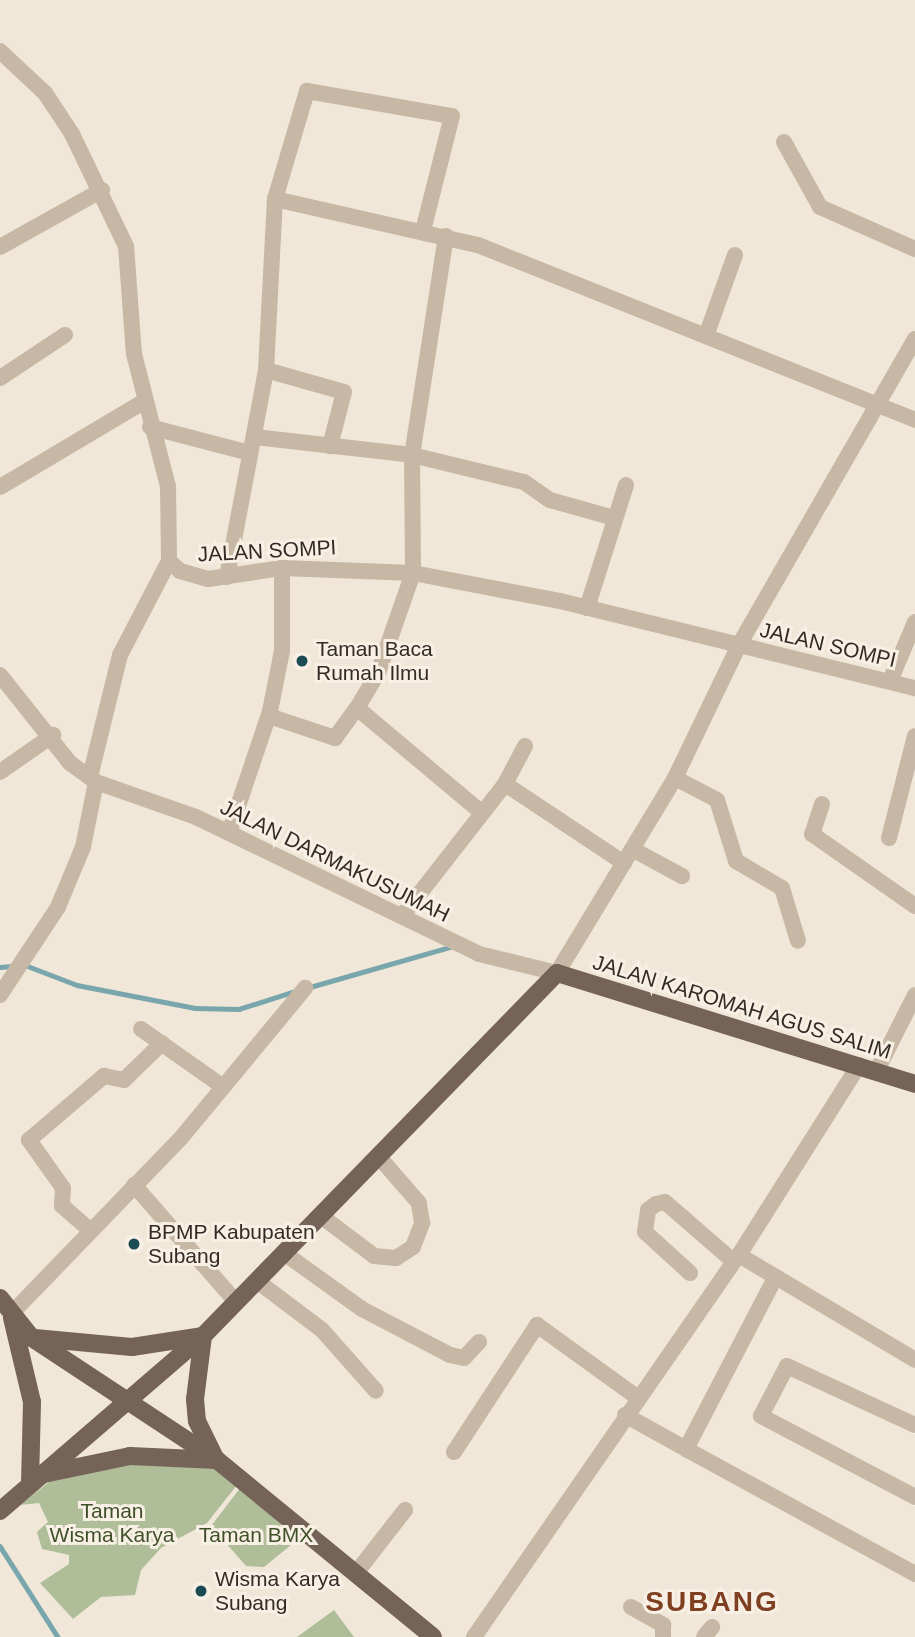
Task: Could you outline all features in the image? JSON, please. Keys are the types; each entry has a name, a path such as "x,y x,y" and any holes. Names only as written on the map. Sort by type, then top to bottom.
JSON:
{"main road":[{"name":"JALAN KAROMAH AGUS SALIM","path":"557,973 915,1084"},
{"path":"0,1511 203,1336 557,973"},
{"path":"0,1298 32,1338 217,1460 433,1637"},
{"path":"11,1314 32,1402 35,1479"},
{"path":"32,1338 132,1347 203,1336"},
{"path":"203,1336 195,1370 197,1421 217,1460"},
{"path":"35,1479 130,1456 217,1460"}],"street":[{"name":"JALAN SOMPI","path":"0,51 45,93 102,190 131,269 131,325 143,402 168,486 169,561 196,578 227,577 282,568 413,573 587,608 915,688"},
{"path":"227,577 266,370 275,199 307,90 452,116 423,231"},
{"path":"784,142 820,207 915,250"},
{"path":"0,247 102,190"},
{"path":"275,199 446,236 915,420"},
{"path":"269,716 335,738 378,673 413,573 412,456 446,236"},
{"path":"706,336 735,255"},
{"path":"0,378 65,335"},
{"path":"557,973 675,778 739,645 915,338"},
{"path":"266,370 344,392 330,446"},
{"path":"0,487 143,402"},
{"path":"150,427 250,453"},
{"path":"255,437 412,456 524,482 550,500 614,518"},
{"path":"587,608 625,485"},
{"path":"0,995 29,959 83,848 93,780 120,655 169,561"},
{"path":"229,833 269,716 282,643 282,568"},
{"path":"890,681 915,622"},
{"path":"0,676 52,735 70,763 93,780"},
{"path":"357,708 481,812"},
{"path":"0,772 52,735"},
{"path":"888,838 915,736"},
{"path":"401,916 505,784 525,746"},
{"path":"675,778 717,800 736,861 782,888 798,941"},
{"name":"JALAN DARMAKUSUMAH","path":"93,780 229,833 479,954 557,973"},
{"path":"505,784 628,856 682,876"},
{"path":"821,804 813,834 915,906"},
{"path":"11,1314 134,1185 305,988"},
{"path":"474,1637 637,1397 868,1068 915,995"},
{"path":"141,1029 222,1086"},
{"path":"91,1231 61,1204 63,1188 29,1140 104,1076 124,1080 162,1043"},
{"path":"321,1216 374,1256 396,1258 413,1247 422,1223 419,1203 379,1157"},
{"path":"134,1185 236,1302"},
{"path":"690,1273 645,1232 648,1210 656,1204 665,1202 736,1258 915,1360"},
{"path":"284,1253 362,1309 450,1355 464,1358 479,1342"},
{"path":"685,1449 775,1278"},
{"path":"257,1281 322,1330 376,1391"},
{"path":"454,1452 537,1325 637,1397"},
{"path":"915,1425 787,1366 761,1416 915,1497"},
{"path":"625,1415 915,1574"},
{"path":"356,1573 405,1510"},
{"path":"631,1607 663,1625 663,1637"}],"green space":[{"name":"Taman Wisma Karya","path":"132,1464 213,1467 237,1485 207,1523 161,1548 141,1570 135,1595 101,1597 73,1619 40,1583 69,1564 69,1555 42,1549 37,1532 48,1522 39,1503 20,1505 49,1482"},
{"name":"Taman BMX","path":"241,1487 302,1536 264,1567 246,1566 211,1526"},
{"path":"334,1610 354,1637 297,1637"}],"waterway":[{"path":"310,987 453,946"},
{"path":"25,965 77,985 195,1008 239,1009 295,991"},
{"path":"0,967 13,966"},
{"path":"0,1546 58,1637"}],"place":[{"name":"Taman Baca Rumah Ilmu","path":"302,661"},
{"name":"BPMP Kabupaten Subang","path":"134,1244"},
{"name":"Wisma Karya Subang","path":"201,1591"}],"district":[{"name":"SUBANG","path":"712,1602"}]}
